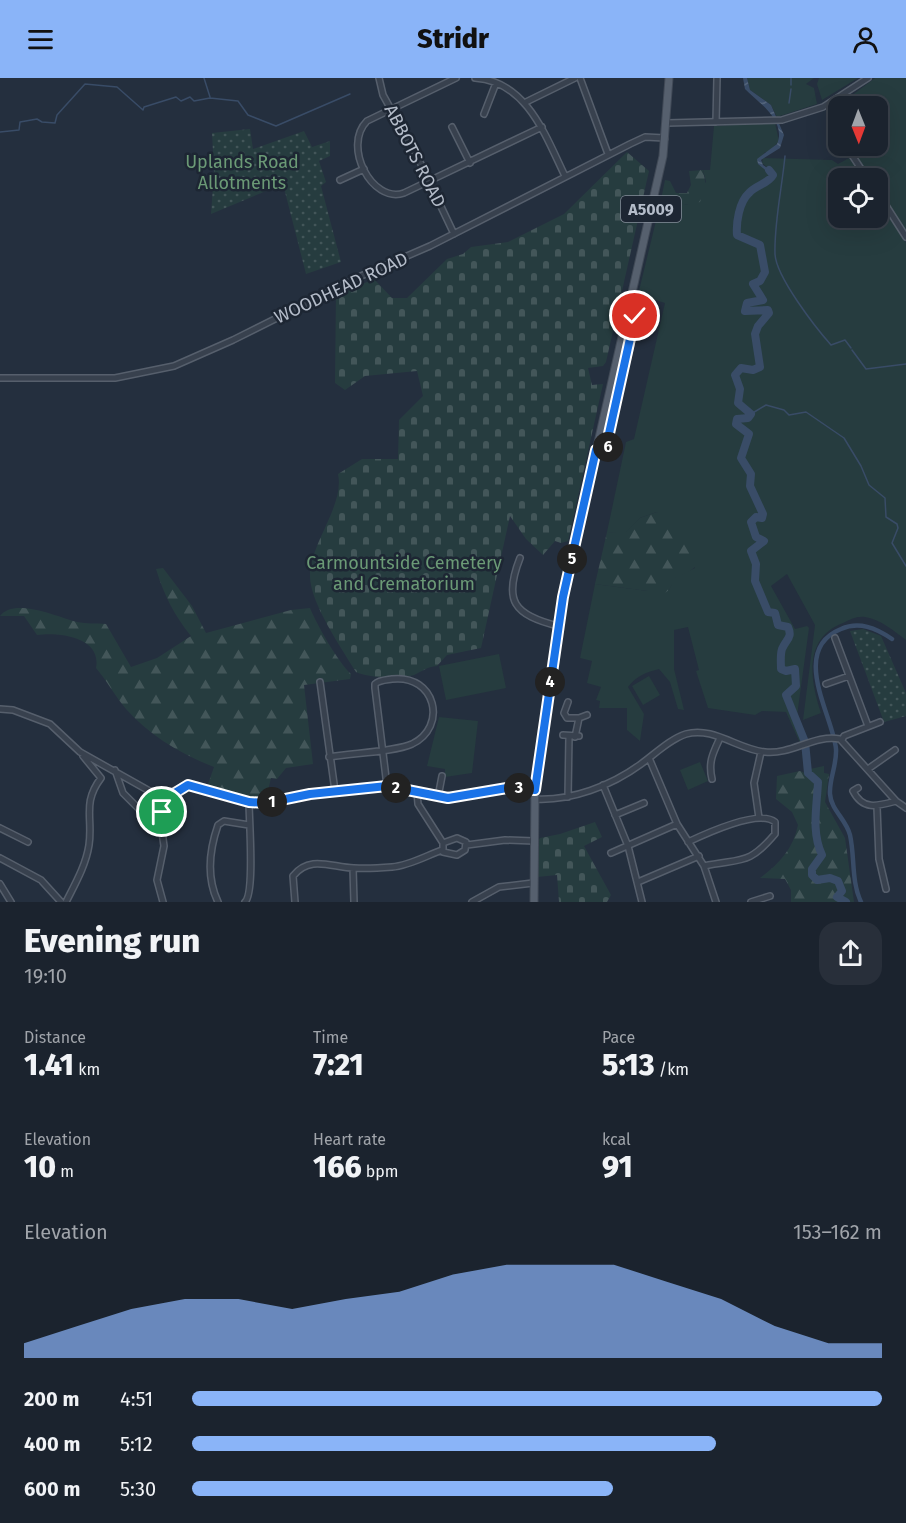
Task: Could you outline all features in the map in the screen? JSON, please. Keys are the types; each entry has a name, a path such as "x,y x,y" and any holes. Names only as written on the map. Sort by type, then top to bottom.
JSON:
{"main road":[{"name":"A5009","path":"534,902 535,795 558,626 666,138 669,78"}],"street":[{"name":"ABBOTS ROAD","path":"379,78 383,95 430,182 453,234"},
{"path":"456,78 367,121 360,128 357,148 364,169 377,189 391,195 398,195 430,182 542,127"},
{"path":"475,78 496,83 524,103 542,127 565,176"},
{"path":"524,103 577,78 608,154"},
{"path":"716,122 717,78"},
{"path":"842,96 868,78"},
{"path":"484,114 496,83"},
{"path":"667,123 770,122 828,104"},
{"path":"452,127 470,163"},
{"name":"WOODHEAD ROAD","path":"0,378 115,378 174,366 453,234 608,154 645,137 666,138"},
{"path":"340,180 364,169"},
{"path":"888,209 906,237"},
{"path":"520,558 510,583 515,602 528,616 558,626"},
{"path":"835,638 868,726"},
{"path":"826,684 849,676"},
{"path":"329,756 383,749 397,748 418,740 430,724 433,708 428,691 415,680 402,678 376,682 375,688 383,749 387,786"},
{"path":"320,682 335,791"},
{"path":"567,702 564,713 567,718 587,715"},
{"path":"0,709 13,710 50,724 80,752 101,778 91,791 88,811 89,843 86,859 66,902"},
{"path":"568,797 572,736 579,718"},
{"path":"80,752 153,793 164,795 175,793 188,785 249,802 266,803 335,791 387,786 458,798 507,788 554,800 603,785 623,776 686,734 699,733 720,738 761,752 782,752 830,738 840,739 880,722"},
{"path":"712,779 709,767 720,738"},
{"path":"840,739 906,810"},
{"path":"868,769 895,750"},
{"path":"759,818 754,783 761,752"},
{"path":"649,758 677,824 704,866 716,902"},
{"path":"115,770 123,793 160,830"},
{"path":"438,796 442,776"},
{"path":"603,785 628,846 642,902"},
{"path":"858,788 853,791 859,802 877,807 896,801"},
{"path":"417,792 418,804 442,843 442,850"},
{"path":"163,902 157,880 164,846 160,830 162,812 172,801 175,793"},
{"path":"245,902 251,888 249,802"},
{"path":"615,815 644,803"},
{"path":"877,807 879,859 886,889"},
{"path":"687,842 720,828 759,818 772,819 776,831 752,858 745,861 704,866"},
{"path":"218,902 210,882 209,863 218,825 224,821 249,825"},
{"path":"612,851 677,824"},
{"path":"0,828 28,842"},
{"path":"442,843 457,838 467,844 505,840 534,841"},
{"path":"442,850 448,855 457,855 465,850 467,844"},
{"path":"295,902 293,876 298,869 315,863 327,862 353,868 395,867 442,850"},
{"path":"638,885 699,856"},
{"path":"0,858 41,880 61,902"},
{"path":"353,868 354,902"},
{"path":"472,902 509,884 533,883"},
{"path":"0,884 11,902"},
{"path":"488,894 492,902"},
{"path":"751,902 767,898"}],"green space":[{"path":"747,78 814,78 806,84 814,88 817,104 777,117 771,105 750,90"},
{"path":"819,78 858,78 822,100 817,84"},
{"path":"875,78 906,78 906,231 888,203 888,168 864,168 855,156 888,156 888,96 851,96"},
{"path":"775,123 779,141 769,152 765,152 758,164 775,177 773,172 762,163 763,158 832,160 838,164 849,158 856,168 828,168 828,228 888,228 888,215 906,243 906,640 892,629 865,617 853,618 830,630 821,639 813,662 814,688 821,713 803,720 815,625 787,574 771,586 795,629 807,626 809,628 797,716 807,741 800,743 786,712 762,711 755,715 708,708 696,671 699,670 688,627 674,630 674,669 684,710 678,709 670,682 659,669 642,675 628,687 644,714 640,741 627,730 627,708 599,708 600,701 596,700 601,687 587,683 592,661 580,658 595,584 648,591 669,590 674,578 695,568 657,512 640,518 625,534 607,532 626,442 634,439 665,303 638,295 661,200 689,205 706,182 703,170 710,170 714,126"},
{"name":"Uplands Road Allotments","path":"250,129 253,149 304,131 312,147 330,141 330,156 319,161 326,182 321,186 341,262 306,274 283,184 211,214 214,172 212,133"},
{"name":"Carmountside Cemetery and Crematorium","path":"627,152 649,171 606,362 603,366 588,368 592,385 603,384 568,541 561,543 555,541 543,555 526,539 510,516 481,648 447,655 437,666 409,676 376,677 356,672 328,626 315,599 311,587 311,563 337,498 338,474 362,459 398,459 399,420 423,396 417,371 365,376 345,390 335,383 336,292 350,284 353,288 374,279 392,298 407,298 447,259 463,254 471,247 508,242 564,214"},
{"path":"703,170 706,186 700,202 689,205 661,200 665,180 670,181 676,193 687,193 691,185 689,171"},
{"path":"657,512 681,526 699,544 695,567 675,578 669,590 658,598 648,591 595,584 607,532 625,533 640,518"},
{"path":"163,568 192,606 206,633 291,610 310,608 328,643 351,674 350,679 304,685 313,764 286,768 277,779 271,778 266,799 255,800 207,787 214,767 190,757 167,743 135,718 96,668 96,658 86,643 67,636 37,635 24,616 0,616 15,608 26,608 77,622 106,624 131,667 157,658 191,636 162,587 156,569"},
{"path":"863,629 881,636 906,693 906,716 884,722 850,631"},
{"path":"499,654 506,688 446,700 439,666"},
{"path":"649,676 660,695 643,705 632,686"},
{"path":"439,717 478,721 472,773 445,777 445,769 427,766"},
{"path":"809,750 810,769 824,766 824,773 829,774 825,802 845,838 854,902 791,902 791,890 785,879 760,878 784,855 793,841 798,825 792,812 776,799 777,776 800,771 805,773 802,752"},
{"path":"700,762 708,781 688,790 680,770"},
{"path":"595,822 602,837 584,846 611,895 607,902 559,902 557,875 537,877 537,842 540,838"}],"water":[{"path":"743,78 747,78 750,90 771,105 784,135 780,148 761,160 763,165 773,172 774,179 769,178 770,174 758,164 757,159 777,144 778,128 770,113 745,89"}],"waterway":[{"path":"204,78 210,97"},
{"path":"791,78 791,85"},
{"path":"0,132 19,130 20,122 37,119 42,122 55,123 57,115 85,84 117,87 143,110 144,107 176,97 181,101 190,97 194,101 210,98 238,101 248,115 276,126 350,94"},
{"path":"789,103 791,89"},
{"path":"785,156 776,230 777,264 798,302 831,345 845,340 851,348"},
{"path":"769,170 773,175 746,197 738,219 737,235 760,245 765,272 760,281 753,284 763,300 747,303 745,311 768,310 769,313 758,326 755,334 760,367 753,370 741,368 735,375 740,389 738,403 751,414 748,418 737,419 736,424 749,434 741,458 751,474 750,486 763,514 762,518 756,517 751,522 756,537 764,541 751,551 756,564 755,581 768,612 775,613 778,625 788,627 789,636 781,651 781,669 786,671 795,669 796,686 786,695 805,742 808,773 818,782 816,828 822,855 812,869 812,875 817,880 830,878 838,881 842,891 837,897 846,902"},
{"path":"852,350 866,369 906,364"},
{"path":"751,414 766,405 784,410 789,415 806,412 844,438 861,466 869,485 885,498 886,517 897,524 898,528 892,543 906,566"},
{"path":"861,902 854,877 850,835 831,800 830,788 836,749 818,684 816,667 818,652 826,639 841,629 854,626 867,627 892,639"}],"route":[{"path":"162,812 169,806 175,793 188,785 249,802 266,803 310,794 387,786 448,798 507,788 535,790 563,597 596,450 604,451 608,448 608,438 635,316"}]}
